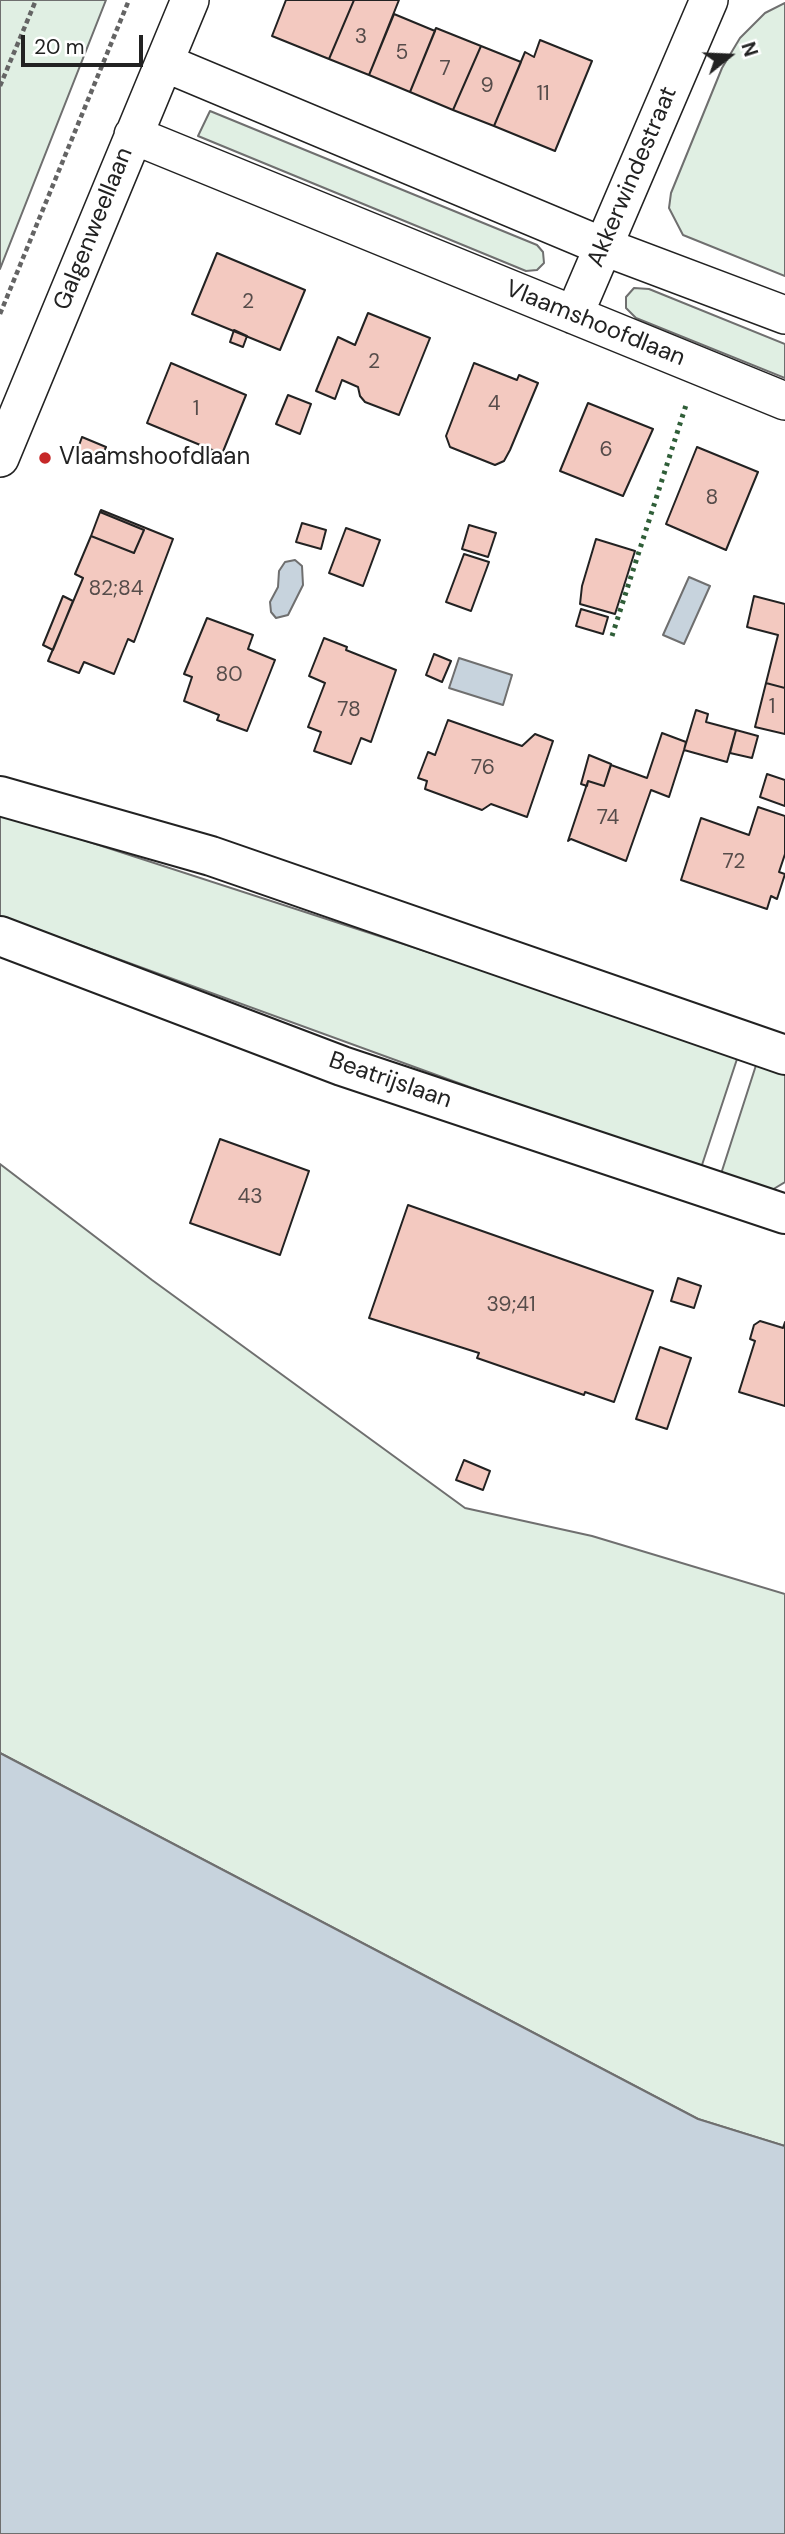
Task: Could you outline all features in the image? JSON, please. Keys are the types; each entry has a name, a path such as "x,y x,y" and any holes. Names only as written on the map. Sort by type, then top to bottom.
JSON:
{"street":[{"name":"Galgenweellaan","path":"0,458 190,0"},
{"name":"Akkerwindestraat","path":"574,315 709,0"},
{"path":"165,63 602,246 785,315"},
{"name":"Vlaamshoofdlaan","path":"133,135 785,401"},
{"path":"0,796 211,856 785,1055"},
{"name":"Beatrijslaan","path":"0,936 342,1066 785,1214"}],"path":[{"path":"0,86 36,0"},
{"path":"0,314 129,0"}],"green space":[{"path":"0,0 106,0 0,269"},
{"path":"785,3 785,276 683,235 669,208 671,193 722,68 740,38 765,13"},
{"path":"210,111 537,245 543,252 544,263 537,270 526,271 198,136"},
{"path":"634,288 649,289 785,344 785,378 636,318 626,308 626,297"},
{"path":"0,813 739,1053 700,1171 0,916"},
{"path":"758,1059 785,1069 785,1182 767,1193 720,1177"},
{"path":"0,1164 152,1280 465,1508 592,1536 785,1594 785,2146 698,2119 0,1753"}],"shaded area":[{"path":"295,560 302,566 303,585 288,615 276,618 271,612 270,602 278,587 279,571 285,562"},
{"path":"689,577 710,586 684,644 663,635"},
{"path":"459,658 512,675 503,705 449,688"},
{"path":"0,1753 698,2119 785,2146 785,2534 0,2534"}],"building":[{"path":"286,0 354,0 329,59 272,36"},
{"path":"354,0 399,0 369,75 329,59"},
{"path":"394,14 435,31 410,92 369,75"},
{"path":"436,28 481,46 453,110 410,92"},
{"path":"540,40 592,61 555,151 494,126 525,52 534,57"},
{"path":"481,46 521,62 494,126 453,110"},
{"path":"217,253 305,290 280,350 192,314"},
{"path":"368,313 430,338 399,415 365,402 358,387 342,380 335,399 316,391 338,337 355,345"},
{"path":"234,330 247,336 243,347 230,342"},
{"path":"171,363 246,395 222,454 147,423"},
{"path":"474,363 517,380 519,375 538,383 510,450 504,461 495,465 450,447 446,436"},
{"path":"288,395 311,404 300,434 276,424"},
{"path":"588,403 653,429 623,496 560,471"},
{"path":"82,437 106,447 99,464 76,454"},
{"path":"697,447 758,472 726,550 666,524"},
{"path":"101,510 173,539 134,642 128,639 114,674 84,662 79,673 48,661 83,578 75,574 91,536 134,553 144,530 100,512"},
{"path":"100,512 144,530 134,553 91,536"},
{"path":"302,523 326,530 321,549 296,542"},
{"path":"469,525 496,533 488,557 462,549"},
{"path":"346,528 380,540 363,586 329,573"},
{"path":"596,539 635,551 615,614 580,604 582,586"},
{"path":"464,554 489,562 471,611 446,602"},
{"path":"63,596 73,601 53,650 43,645"},
{"path":"754,596 785,604 785,688 766,683 778,635 747,627"},
{"path":"581,609 608,617 603,634 576,626"},
{"path":"207,618 253,635 248,649 275,660 247,731 217,720 219,715 184,701 192,677 184,674"},
{"path":"324,638 396,670 371,742 361,738 351,764 314,751 321,732 308,727 325,683 309,676"},
{"path":"434,654 451,661 442,682 426,675"},
{"path":"766,683 785,688 785,734 755,727"},
{"path":"696,710 708,714 706,722 736,730 727,762 684,750"},
{"path":"448,720 522,746 535,734 553,741 527,817 491,804 482,810 425,789 427,781 418,778 428,752 435,755"},
{"path":"736,730 758,736 752,758 730,753"},
{"path":"662,733 686,742 684,750 669,797 651,790 626,861 571,839 568,841 588,781 604,786 611,765 647,778"},
{"path":"589,755 611,764 604,786 588,781 587,786 581,784"},
{"path":"767,774 785,780 785,806 760,797"},
{"path":"758,807 785,816 785,854 779,872 785,874 777,899 771,896 767,909 681,880 701,818 749,835"},
{"path":"220,1139 309,1171 280,1255 190,1223"},
{"path":"408,1205 653,1291 614,1402 585,1392 584,1395 477,1358 479,1353 369,1318"},
{"path":"678,1278 701,1286 694,1308 671,1301"},
{"path":"760,1321 783,1328 785,1322 785,1406 739,1392 755,1341 750,1339 754,1325"},
{"path":"660,1347 691,1358 667,1429 636,1419"},
{"path":"464,1460 490,1471 483,1490 456,1480"}],"hedge":[{"path":"612,636 687,402"}],"place":[{"name":"Vlaamshoofdlaan","path":"45,458"}]}
